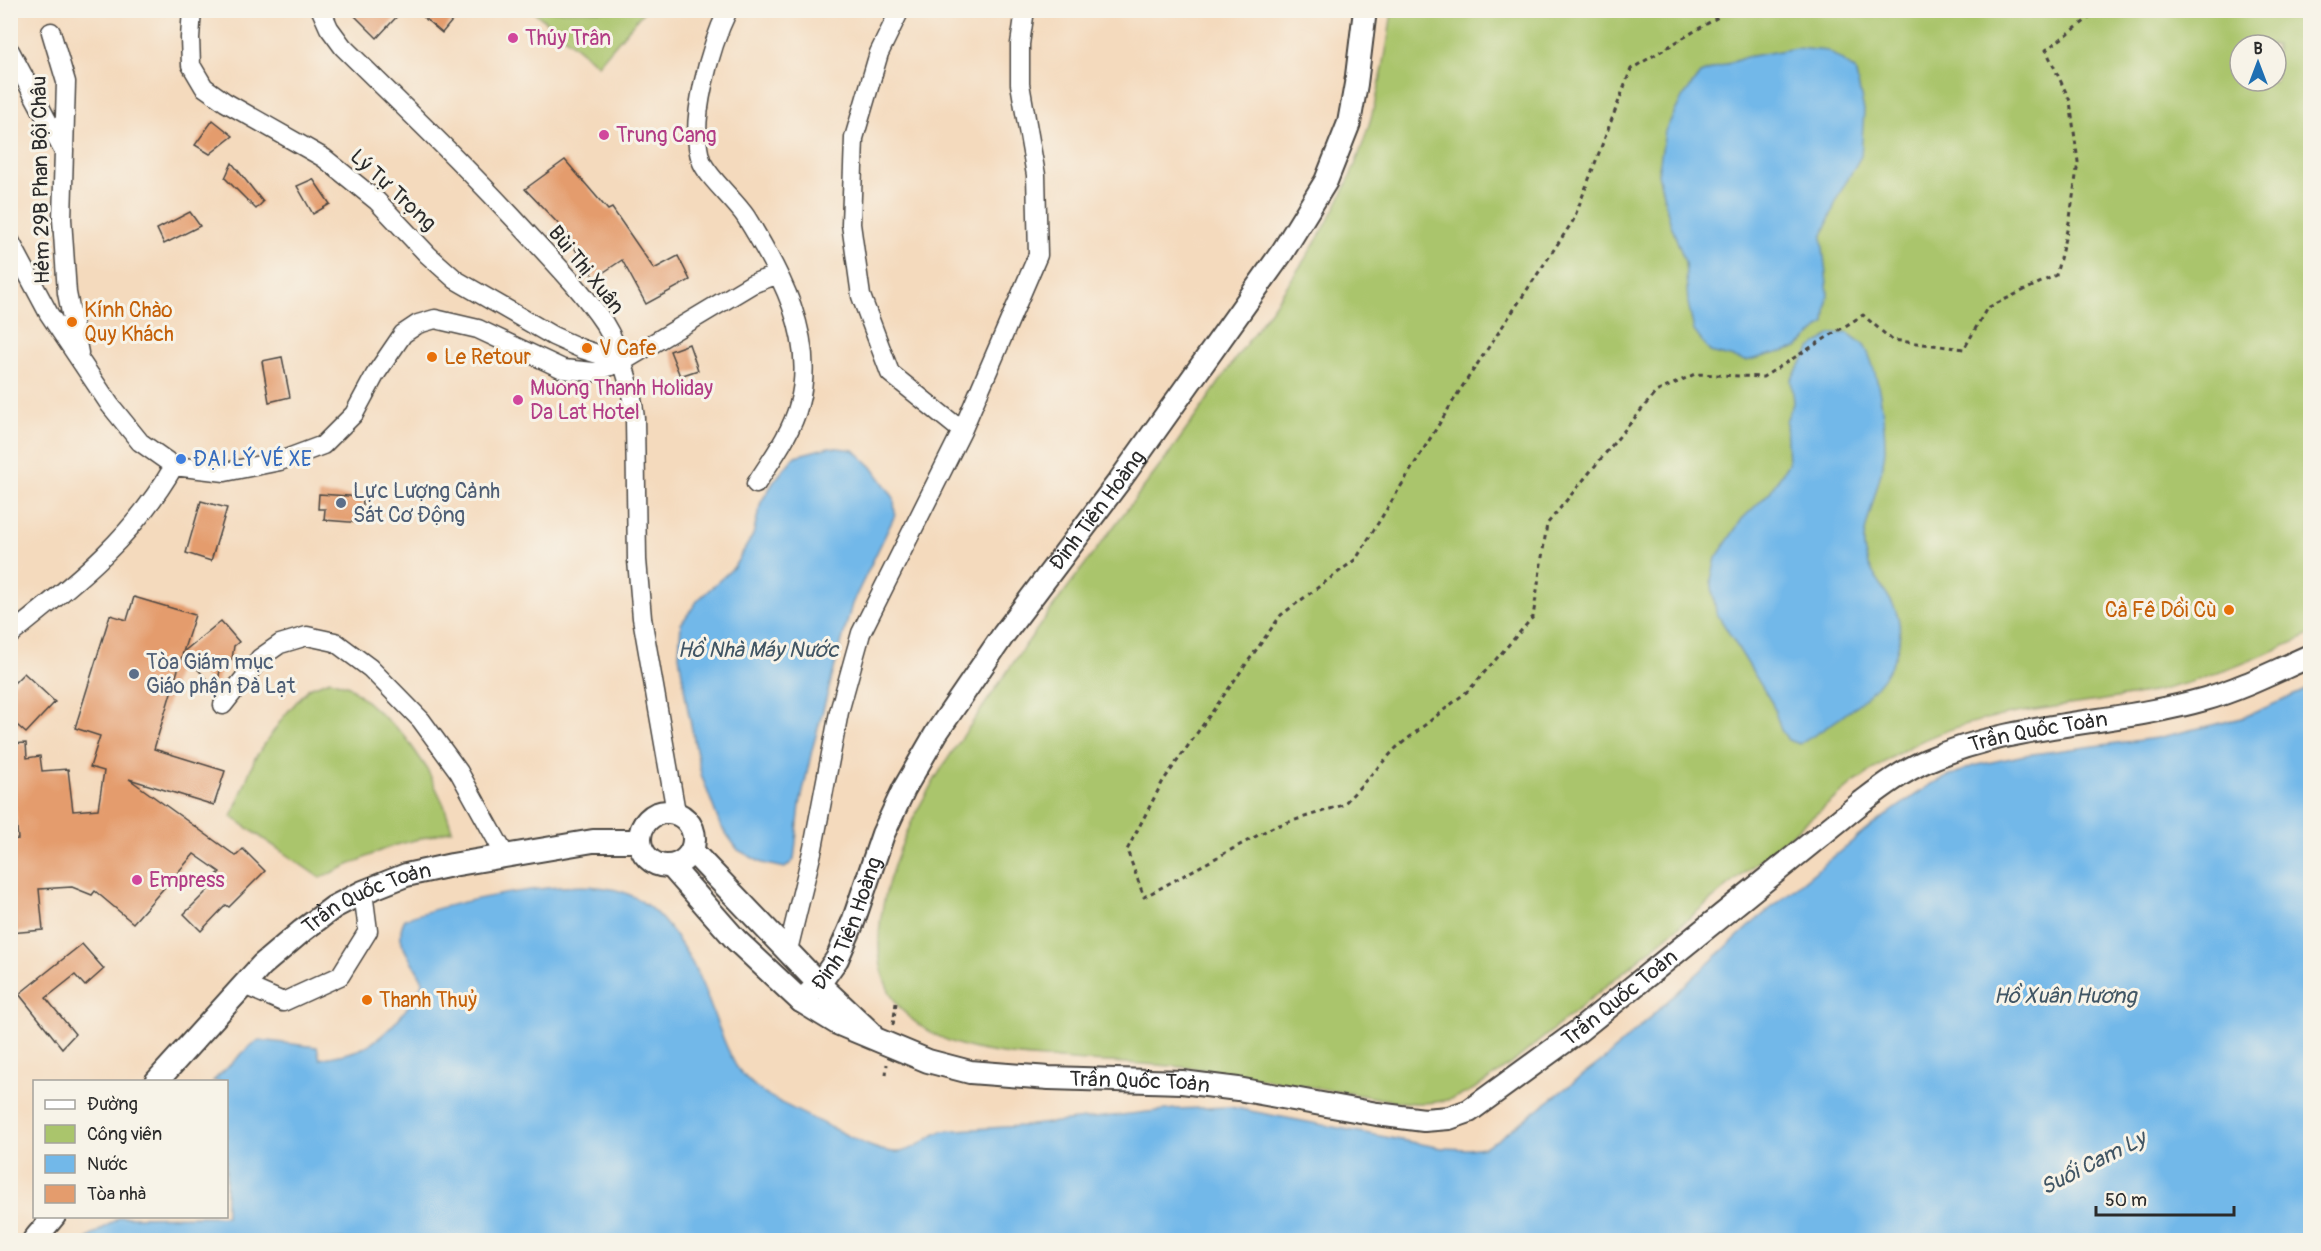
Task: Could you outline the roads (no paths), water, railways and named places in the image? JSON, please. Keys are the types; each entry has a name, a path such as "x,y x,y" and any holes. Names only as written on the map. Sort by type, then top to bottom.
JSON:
{"main road":[{"name":"Đinh Tiên Hoàng","path":"801,1001 819,984 837,958 853,922 883,834 904,789 937,732 1004,634 1119,480 1283,251 1326,181 1349,123 1365,10"},
{"name":"Trần Quốc Toản","path":"671,866 736,940 801,1001 837,1023 928,1061 970,1071 1049,1078 1182,1083 1238,1089 1377,1114 1424,1120 1449,1118 1469,1111 1575,1034 1862,802 1902,773 1926,761 1985,741 2132,715 2206,699 2310,656"},
{"path":"660,812 676,812 691,824 695,843 692,851 680,863 671,866 652,862 645,855 639,841 644,823 651,816 660,812"},
{"name":"Trần Quốc Toản","path":"158,1080 262,965 334,907 363,892 406,875 505,855 593,841 639,841"},
{"name":"Trần Quốc Toản","path":"692,851 819,984 880,1041"},
{"path":"34,1240 52,1218"}],"street":[{"name":"Lý Tự Trọng","path":"192,10 189,38 191,65 204,87 225,102 324,158 377,201 428,255 456,280 553,336 582,349 622,362"},
{"name":"Bùi Thị Xuân","path":"321,10 329,28 343,47 490,192 557,266 604,324 622,362 632,395 635,418 637,560 642,618 676,812"},
{"path":"728,10 717,34 705,80 698,120 698,150 702,163 744,215 778,274 792,305 802,351 802,387 796,413 756,484"},
{"path":"900,10 879,53 855,138 852,224 861,296 890,373 962,431"},
{"path":"788,950 813,848 839,712 861,633 962,431 1038,255 1036,175 1020,84 1020,44 1025,10"},
{"name":"Hẻm 29B Phan Bội Châu","path":"51,32 66,82 62,219 67,293 82,364"},
{"path":"10,51 64,152"},
{"path":"10,241 49,314 110,405 140,442 174,466 225,472 280,461 323,445 354,414 375,375 403,334 418,324 435,319 478,329 563,369 594,372 622,362 752,284 778,274"},
{"path":"10,635 83,576 130,530 156,496 174,466"},
{"path":"223,705 260,658 280,644 307,636 335,642 370,668 421,720 459,772 505,855"},
{"path":"244,985 283,1002 340,976 369,931 363,892"}],"water":[{"path":"1796,48 1828,51 1855,70 1864,110 1861,156 1838,196 1822,238 1828,293 1825,323 1797,348 1746,361 1710,352 1694,331 1688,303 1685,262 1670,222 1658,174 1665,131 1682,98 1700,74 1746,57"},
{"path":"1848,333 1865,347 1874,370 1880,397 1885,449 1881,474 1865,530 1864,547 1872,571 1897,614 1900,627 1899,642 1894,659 1874,689 1845,714 1800,744 1788,740 1781,730 1772,703 1716,612 1711,580 1716,558 1742,519 1770,492 1788,464 1786,421 1794,401 1791,379 1811,348 1831,334"},
{"name":"Hồ Nhà Máy Nước","path":"829,447 854,450 872,467 894,498 895,515 852,604 812,750 800,805 794,860 785,868 762,863 738,850 720,825 701,774 687,705 679,655 681,624 698,600 734,567 753,535 761,502 775,480 795,456"},
{"name":"Hồ Xuân Hương","path":"2310,688 2310,1240 85,1240 118,1218 228,1218 228,1080 214,1080 259,1040 317,1047 320,1059 360,1049 383,1035 412,1001 423,982 402,944 401,928 405,919 453,905 514,892 575,887 623,892 642,901 670,929 691,960 722,1036 736,1066 743,1075 775,1100 861,1142 885,1151 906,1151 942,1131 1022,1126 1175,1109 1230,1107 1442,1148 1468,1149 1484,1147 1497,1140 1607,1057 1748,927 1871,826 1931,784 1973,766 2025,755 2157,738 2242,718"}],"place":[{"name":"Thúy Trân","path":"513,38"},
{"name":"Trung Cang","path":"604,135"},
{"name":"Kính Chào Quy Khách","path":"72,322"},
{"name":"V Cafe","path":"587,348"},
{"name":"Le Retour","path":"432,357"},
{"name":"Muong Thanh Holiday Da Lat Hotel","path":"518,400"},
{"name":"ĐẠI LÝ VÉ XE","path":"181,459"},
{"name":"Lực Lượng Cảnh Sát Cơ Động","path":"341,503"},
{"name":"Cà Fê Dồi Cù","path":"2229,610"},
{"name":"Tòa Giám mục Giáo phận Đà Lạt","path":"134,674"},
{"name":"Empress","path":"137,880"},
{"name":"Thanh Thuỷ","path":"367,1000"}],"water label":[{"name":"Suối Cam Ly","path":"2093,1163"}]}
